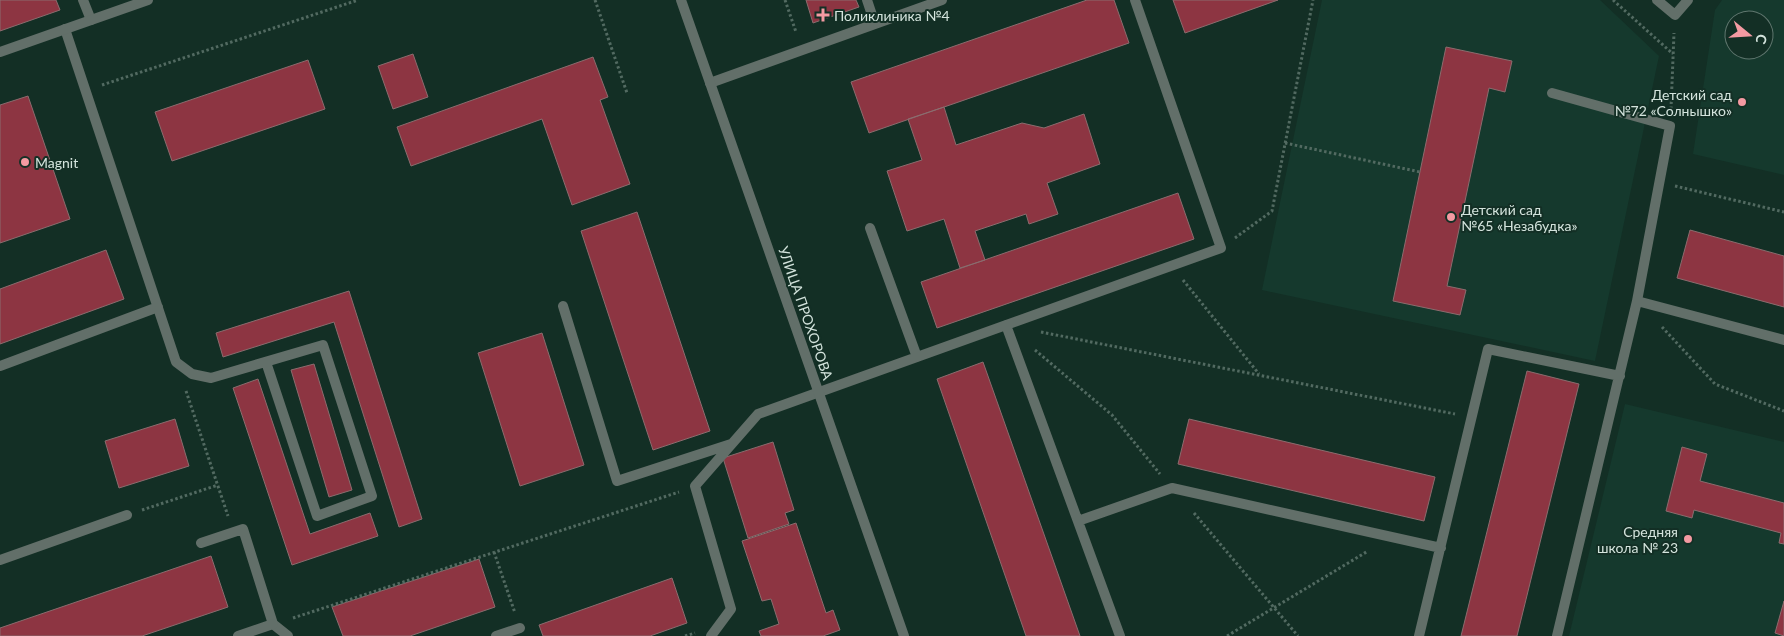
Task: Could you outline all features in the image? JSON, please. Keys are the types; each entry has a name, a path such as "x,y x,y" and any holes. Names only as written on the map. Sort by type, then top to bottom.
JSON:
{"street":[{"path":"84,0 90,20"},
{"path":"0,52 148,0"},
{"name":"УЛИЦА ПРОХОРОВА","path":"681,0 904,636"},
{"path":"867,0 876,24"},
{"path":"710,83 942,0"},
{"path":"710,636 731,609 695,486 758,414 1221,248 1135,0"},
{"path":"1657,0 1675,15 1688,0"},
{"path":"65,29 176,362 192,374 210,378 323,344 372,496 317,516 266,362"},
{"path":"1552,93 1670,126 1637,300 1557,636"},
{"path":"870,228 917,357"},
{"path":"1637,300 1784,340"},
{"path":"562,306 617,481 732,444"},
{"path":"0,366 158,307"},
{"path":"1006,325 1120,636"},
{"path":"1419,636 1488,349 1620,376"},
{"path":"1078,521 1172,488 1441,548"},
{"path":"0,560 127,515"},
{"path":"201,543 243,529 273,624 288,636"},
{"path":"238,636 273,624"},
{"path":"496,636 520,628"}],"path":[{"path":"85,91 358,0"},
{"path":"595,0 627,93"},
{"path":"785,0 802,50"},
{"path":"1221,248 1272,211 1313,0"},
{"path":"1613,0 1673,54"},
{"path":"1670,126 1675,15"},
{"path":"1285,143 1420,172"},
{"path":"1660,183 1784,212"},
{"path":"1172,266 1260,375"},
{"path":"1637,300 1715,384 1784,411"},
{"path":"1006,325 1471,417"},
{"path":"176,362 234,532"},
{"path":"127,515 218,485"},
{"path":"273,624 695,486"},
{"path":"1227,636 1390,537"},
{"path":"494,552 520,628"}],"shaded area":[{"name":"Детский сад №65 «Незабудка»","path":"1322,0 1600,0 1659,56 1595,361 1262,290"},
{"name":"Детский сад №72 «Солнышко»","path":"1722,0 1784,0 1784,175 1693,154 1715,10"},
{"name":"Средняя школа № 23","path":"1625,404 1784,442 1784,636 1569,636"}],"building":[{"path":"0,0 56,0 60,10 0,31"},
{"name":"Поликлиника №4","path":"806,0 856,0 859,7 813,23"},
{"path":"1087,0 1114,0 1129,43 869,133 851,82"},
{"path":"1173,0 1278,0 1185,33"},
{"path":"1446,47 1512,61 1505,92 1489,88 1447,286 1466,290 1460,315 1393,301"},
{"path":"413,54 428,97 393,109 378,66"},
{"path":"593,57 608,97 600,100 630,184 572,205 542,119 411,166 397,127"},
{"path":"308,60 325,109 172,161 155,112"},
{"name":"Magnit","path":"28,96 70,219 0,243 0,105"},
{"path":"944,107 956,145 1022,123 1044,128 1084,114 1100,164 1047,183 1058,214 1029,224 1026,214 975,231 985,260 960,268 944,219 907,231 887,171 922,160 908,119"},
{"path":"1178,193 1194,239 937,328 921,282"},
{"path":"637,212 710,431 653,450 581,231"},
{"path":"1690,230 1784,256 1784,307 1677,278"},
{"path":"106,250 124,299 0,344 0,289"},
{"path":"349,291 422,519 399,527 334,322 223,357 216,333"},
{"path":"542,333 584,465 520,486 478,353"},
{"path":"983,362 1080,636 1026,636 937,379"},
{"path":"314,364 352,490 329,497 291,370"},
{"path":"1527,371 1579,384 1517,636 1461,636"},
{"path":"258,379 310,534 370,513 378,536 292,565 233,388"},
{"path":"175,419 189,466 119,488 105,441"},
{"path":"1189,419 1435,477 1424,521 1178,464"},
{"path":"773,442 794,510 785,513 789,524 748,538 723,458"},
{"path":"1682,447 1707,454 1700,481 1784,503 1784,544 1779,543 1781,533 1694,510 1692,518 1666,511"},
{"path":"796,523 826,613 833,610 840,630 823,636 761,636 759,631 779,624 771,599 762,601 742,541"},
{"path":"211,556 228,607 142,636 0,636 0,628"},
{"path":"479,559 495,607 410,636 343,636 332,607"},
{"path":"672,578 687,623 650,636 543,636 539,625"},
{"path":"1784,601 1784,636 1775,633"}],"place":[{"name":"Поликлиника №4","path":"823,15"},
{"name":"Детский сад №72 «Солнышко»","path":"1742,102"},
{"name":"Magnit","path":"25,162"},
{"name":"Детский сад №65 «Незабудка»","path":"1451,217"},
{"name":"Средняя школа № 23","path":"1688,539"}]}
